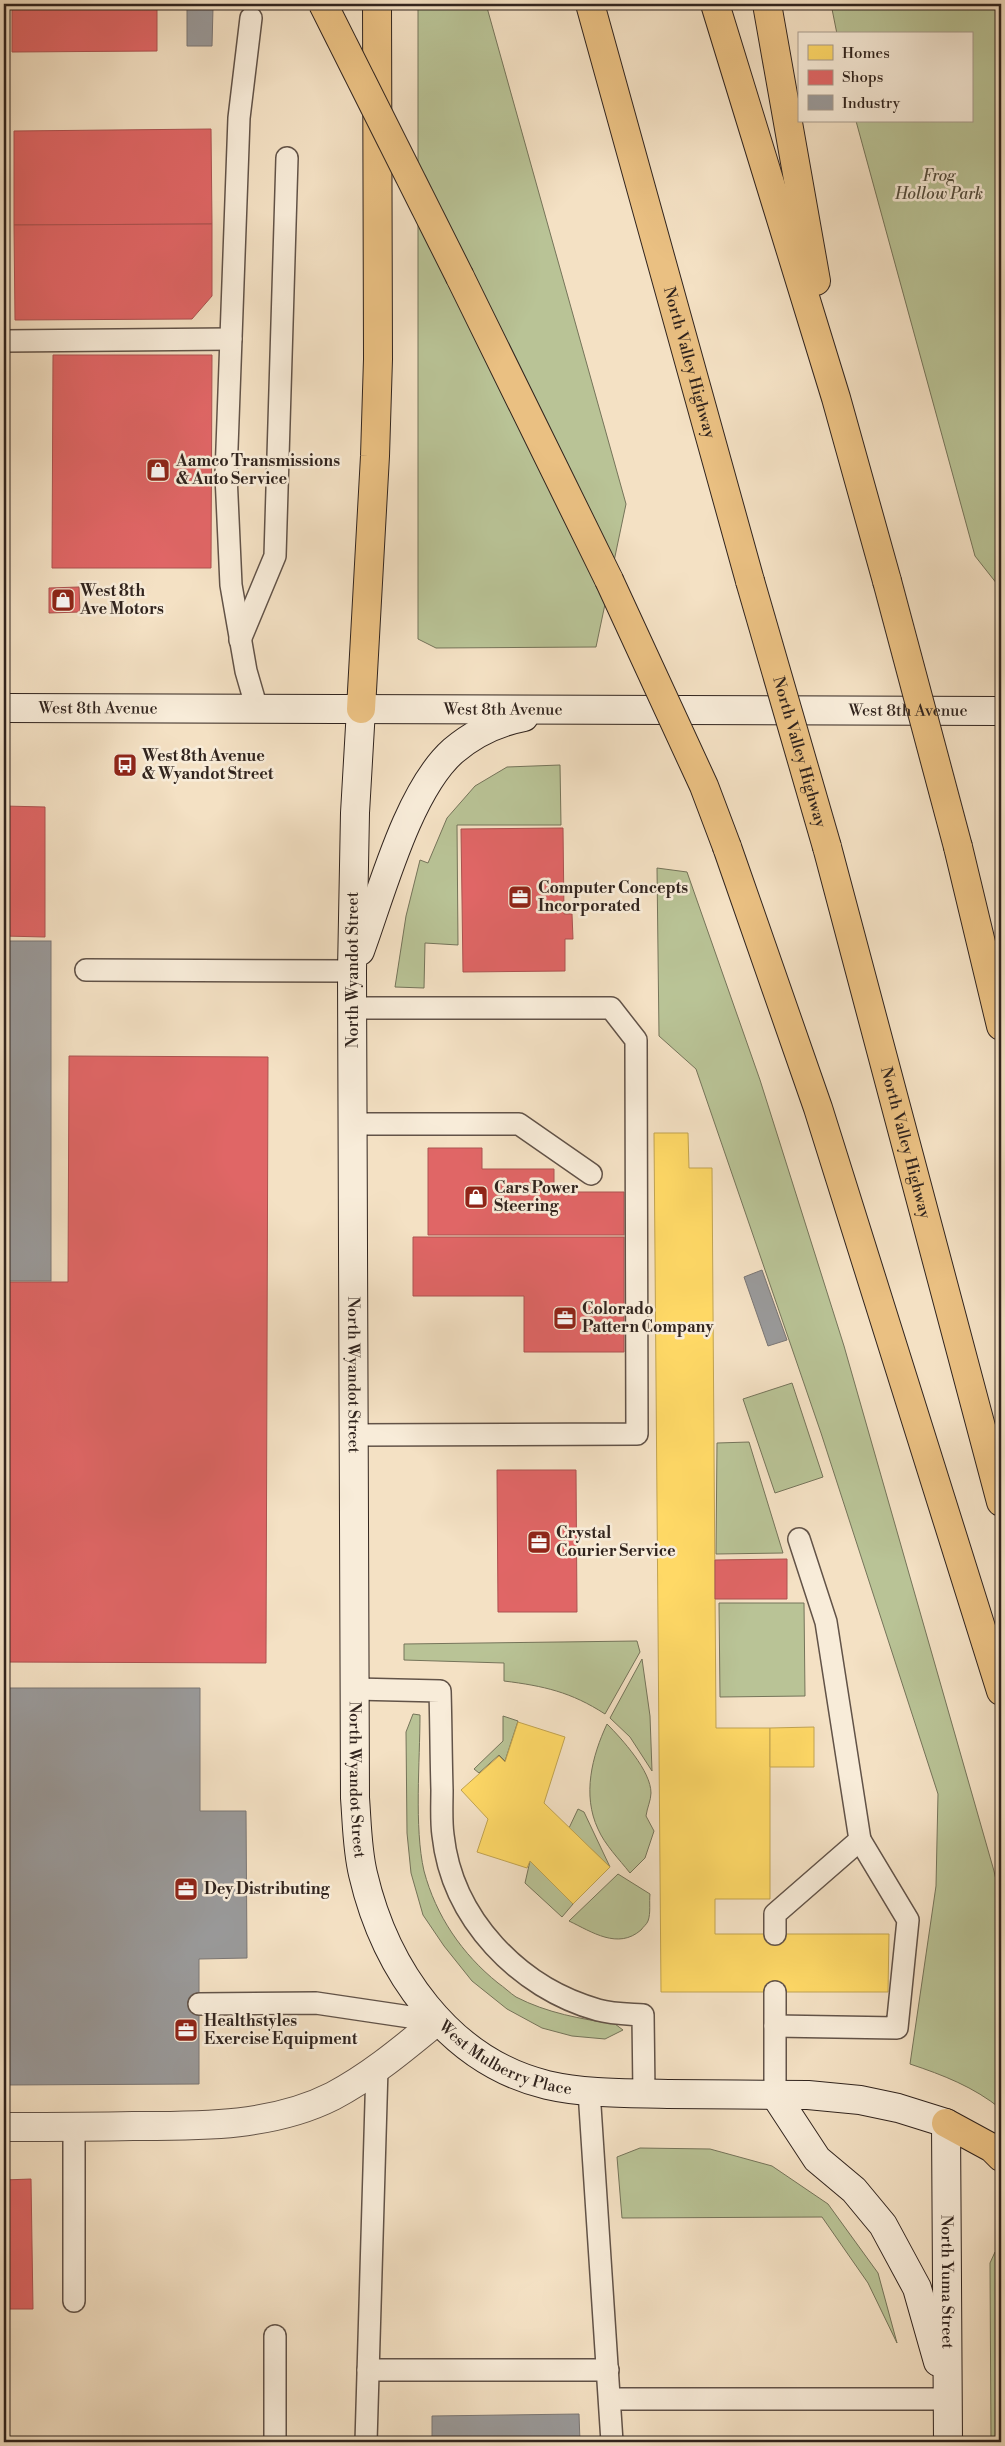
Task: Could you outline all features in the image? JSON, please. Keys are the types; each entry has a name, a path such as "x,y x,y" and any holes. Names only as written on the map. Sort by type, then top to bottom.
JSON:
{"highway":[{"path":"323,4 609,580 704,786 728,847 818,1108 1001,1692"},
{"path":"361,709 375,456 378,359 377,4"},
{"name":"North Valley Highway","path":"590,4 750,581 827,847 1001,1502"},
{"path":"715,4 836,398 958,847 1001,1026"},
{"path":"767,4 836,398"},
{"path":"946,2123 992,2148 1001,2157"}],"main road":[{"name":"West 8th Avenue","path":"4,708 1001,710"},
{"name":"North Wyandot Street","path":"361,709 355,812 352,971 355,1798 358,1848 362,1873 381,1933 414,1989 437,2021"},
{"path":"352,971 399,840 415,803 434,774 452,752 476,734 506,720 559,709"},
{"name":"West Mulberry Place","path":"4,2127 211,2125 282,2116 332,2096 376,2068 437,2021 453,2036 503,2070 548,2085 589,2091 808,2095 860,2100 898,2108 946,2123"},
{"path":"775,2095 817,2159 854,2190 883,2225 892,2240 917,2288 948,2399"},
{"name":"North Yuma Street","path":"946,2123 948,2442"}],"lane":[{"path":"251,18 239,118 226,475 231,585 246,671 257,709"},
{"path":"240,640 275,556 287,158"},
{"path":"4,341 231,339"},
{"path":"86,970 352,971"},
{"path":"352,1008 611,1008 636,1040 637,1434 354,1435"},
{"path":"353,1124 519,1124 590,1174"},
{"path":"775,2026 897,2028 908,1920 860,1840 826,1622 799,1539"},
{"path":"355,1689 440,1691 442,1835 456,1886 464,1902 488,1940 513,1966 548,1990 599,2010 643,2015 644,2093"},
{"path":"775,1934 775,1914 860,1840"},
{"path":"775,1992 775,2095"},
{"path":"198,2004 316,2003 437,2021"},
{"path":"366,2442 376,2068"},
{"path":"589,2091 612,2442"},
{"path":"74,2127 74,2302"},
{"path":"275,2336 275,2442"},
{"path":"368,2370 608,2370"},
{"path":"610,2399 948,2399"}],"green space":[{"path":"418,4 486,4 626,504 596,647 436,648 418,639"},
{"name":"Frog Hollow Park","path":"831,4 1001,4 1001,589 975,556 856,122 972,122 972,32 837,32"},
{"path":"560,765 561,825 457,825 458,945 425,943 424,988 395,987 406,916 420,860 428,863 447,818 475,786 507,767"},
{"path":"657,868 687,872 760,1080 844,1346 994,1871 1001,1902 1001,2109 980,2094 958,2082 910,2064 936,1886 938,1794 821,1433 696,1069 659,1036"},
{"path":"792,1383 823,1477 775,1493 743,1399"},
{"path":"749,1442 783,1553 716,1554 717,1443"},
{"path":"719,1603 804,1603 805,1696 720,1697"},
{"path":"637,1641 640,1652 605,1714 593,1706 557,1691 504,1681 504,1663 404,1660 404,1644"},
{"path":"642,1659 650,1716 652,1771 630,1737 610,1718"},
{"path":"413,1714 420,1715 418,1814 424,1871 429,1888 443,1919 452,1933 485,1972 516,1997 552,2011 615,2024 623,2030 605,2039 572,2036 542,2028 507,2009 472,1981 444,1946 423,1915 411,1873 407,1833 406,1732"},
{"path":"503,1716 518,1721 505,1761 499,1755 479,1773 474,1769 503,1741"},
{"path":"607,1724 635,1756 650,1784 651,1796 646,1816 654,1831 645,1858 630,1873 608,1846 593,1816 590,1789 593,1762"},
{"path":"578,1809 584,1812 610,1867 569,1828"},
{"path":"530,1861 573,1904 562,1917 525,1883"},
{"path":"618,1874 650,1894 649,1918 641,1930 623,1939 614,1939 596,1934 569,1921"},
{"path":"640,2148 710,2149 772,2166 828,2204 878,2273 897,2343 868,2283 822,2217 622,2218 617,2157"},
{"path":"1001,2247 1001,2442 991,2442 990,2263 995,2252"}],"building: Homes":[{"path":"654,1133 688,1133 689,1168 712,1168 716,1728 770,1728 770,1899 715,1899 715,1934 889,1934 888,1992 661,1992"},
{"path":"518,1722 565,1737 544,1803 610,1867 573,1904 530,1861 527,1868 477,1852 488,1819 461,1790 499,1756 505,1762"},
{"path":"814,1727 814,1767 770,1767 770,1728"}],"building: Shops":[{"path":"12,4 157,4 157,51 12,52"},
{"path":"211,129 212,224 14,225 14,131"},
{"path":"212,224 212,296 192,319 15,320 14,225"},
{"path":"53,355 212,355 211,568 52,568"},
{"path":"79,587 80,612 49,613 49,588"},
{"path":"4,806 45,807 45,937 4,936"},
{"path":"563,828 564,914 572,914 573,939 565,939 565,971 463,972 461,829"},
{"path":"69,1056 268,1057 266,1663 4,1662 4,1282 68,1282"},
{"path":"428,1148 482,1148 482,1169 554,1169 554,1192 624,1192 624,1235 428,1235"},
{"path":"413,1237 624,1237 624,1352 524,1352 524,1296 413,1296"},
{"path":"497,1470 576,1470 577,1612 498,1612"},
{"path":"787,1559 787,1599 715,1599 715,1560"},
{"path":"31,2179 33,2309 4,2309 4,2180"}],"building: Industry":[{"path":"187,7 213,8 212,46 187,46"},
{"path":"4,941 51,941 51,1281 4,1281"},
{"path":"762,1270 787,1340 768,1346 744,1277"},
{"path":"4,1688 200,1688 200,1811 246,1811 247,1958 199,1959 199,2084 4,2085"},
{"path":"579,2414 580,2442 432,2442 432,2416"}],"place":[{"name":"Aamco Transmissions & Auto Service","path":"158,470"},
{"name":"West 8th Ave Motors","path":"63,600"},
{"name":"West 8th Avenue & Wyandot Street","path":"125,765"},
{"name":"Computer Concepts Incorporated","path":"520,897"},
{"name":"Cars Power Steering","path":"476,1197"},
{"name":"Colorado Pattern Company","path":"565,1318"},
{"name":"Crystal Courier Service","path":"539,1542"},
{"name":"Dey Distributing","path":"186,1889"},
{"name":"Healthstyles Exercise Equipment","path":"186,2030"}]}
